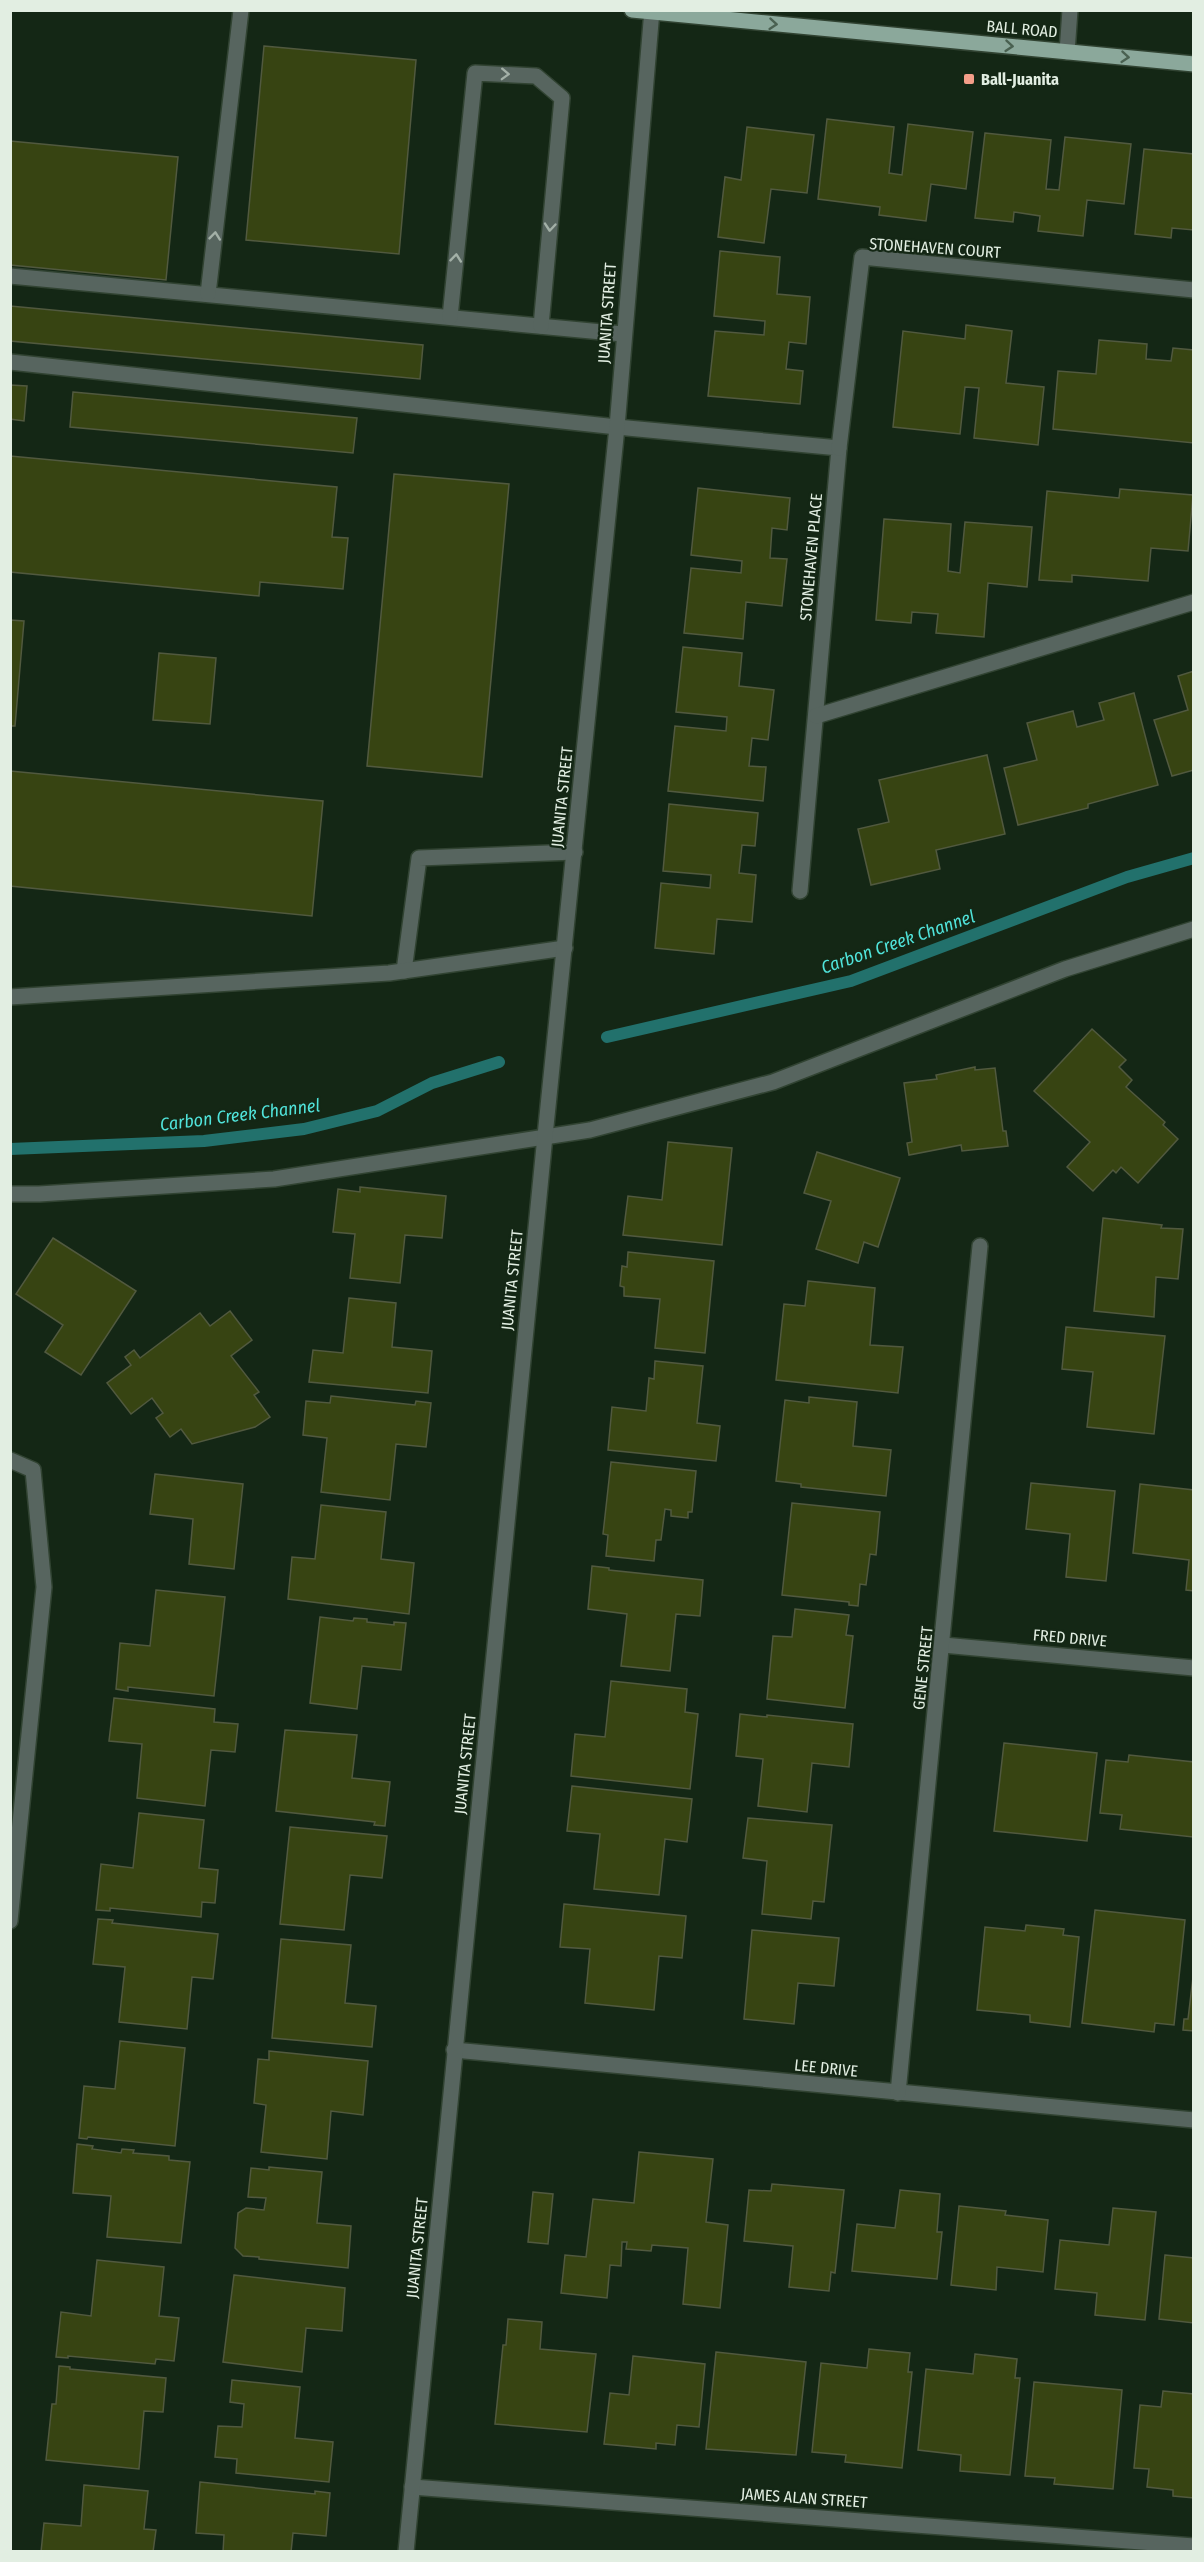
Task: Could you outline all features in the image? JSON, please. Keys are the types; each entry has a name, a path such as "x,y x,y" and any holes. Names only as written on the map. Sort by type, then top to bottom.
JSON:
{"main road":[{"name":"BALL ROAD","path":"632,10 1194,64"}],"street":[{"path":"208,294 241,10"},
{"path":"1067,52 1070,10"},
{"name":"JUANITA STREET","path":"406,2552 544,1136 617,427 623,334 652,11"},
{"path":"450,317 475,73 536,76 562,98 541,326"},
{"name":"STONEHAVEN COURT","path":"839,448 862,257 1194,290"},
{"path":"10,276 623,334"},
{"path":"10,362 617,427 839,448"},
{"name":"STONEHAVEN PLACE","path":"800,891 839,448"},
{"path":"816,717 1194,602"},
{"path":"404,971 419,858 575,852"},
{"path":"10,1194 274,1179 590,1130 773,1083 1065,969 1194,929"},
{"path":"10,997 404,971 565,948"},
{"name":"GENE STREET","path":"898,2093 980,1246"},
{"path":"10,1460 33,1470 44,1587 10,1921"},
{"name":"FRED DRIVE","path":"943,1645 1194,1668"},
{"name":"LEE DRIVE","path":"454,2050 1194,2120"},
{"name":"JAMES ALAN STREET","path":"412,2487 1194,2546"}],"building":[{"path":"264,46 416,60 399,254 246,240"},
{"path":"827,119 894,127 889,173 902,175 908,124 973,132 966,189 931,184 926,221 879,215 880,207 818,199"},
{"path":"747,127 814,135 807,193 771,189 764,243 718,237 725,177 741,180"},
{"path":"985,133 1051,140 1046,189 1059,190 1065,137 1131,144 1124,204 1087,200 1083,236 1038,231 1040,216 1014,212 1013,222 975,218"},
{"path":"10,141 178,157 166,280 10,265"},
{"path":"1144,149 1194,154 1194,230 1172,228 1171,238 1135,234"},
{"path":"720,251 780,257 777,294 810,297 806,344 789,342 786,369 803,371 800,404 708,396 715,331 764,335 765,321 714,316"},
{"path":"10,306 423,345 420,379 10,341"},
{"path":"966,325 1012,331 1006,383 1044,387 1038,445 974,438 979,388 965,387 960,434 893,427 903,331 965,339"},
{"path":"1099,340 1147,344 1146,359 1171,361 1173,348 1194,350 1194,443 1053,429 1058,371 1096,374"},
{"path":"10,385 27,386 24,421 10,419"},
{"path":"73,392 357,418 353,453 70,427"},
{"path":"10,456 337,487 332,537 348,538 343,589 260,582 259,596 10,572"},
{"path":"394,474 509,484 482,777 367,766"},
{"path":"698,488 790,498 787,530 772,528 770,558 787,559 782,606 746,602 743,639 684,633 691,568 741,573 742,561 691,555"},
{"path":"1120,489 1193,495 1188,551 1151,548 1148,581 1072,575 1072,582 1039,580 1047,491 1119,498"},
{"path":"884,519 951,524 948,571 960,573 965,522 1032,527 1027,587 988,583 984,637 936,633 938,614 912,612 911,623 876,620"},
{"path":"10,620 24,621 15,726 10,726"},
{"path":"683,647 742,653 739,686 774,690 768,740 752,738 749,766 766,767 763,801 668,791 675,726 726,731 727,717 676,712"},
{"path":"159,653 216,658 210,724 153,720"},
{"path":"1194,671 1194,770 1172,776 1154,720 1188,710 1178,676"},
{"path":"1134,693 1158,785 1088,804 1088,808 1018,825 1004,768 1037,760 1027,723 1073,711 1077,727 1104,720 1099,703"},
{"path":"987,755 1005,834 936,850 940,869 871,885 858,829 889,822 879,780"},
{"path":"10,771 323,801 312,916 10,886"},
{"path":"669,804 758,813 755,846 742,845 739,873 756,875 752,922 717,919 714,954 655,948 661,883 710,888 711,875 663,871"},
{"path":"1092,1029 1126,1060 1119,1067 1132,1080 1126,1087 1165,1122 1163,1125 1178,1139 1138,1183 1121,1167 1116,1173 1113,1170 1093,1191 1067,1167 1090,1142 1034,1091"},
{"path":"975,1067 975,1070 995,1068 1003,1131 1006,1131 1008,1146 962,1151 961,1145 909,1155 907,1143 912,1142 904,1083 937,1079 936,1075"},
{"path":"668,1142 732,1148 722,1245 623,1235 628,1196 662,1200"},
{"path":"817,1152 900,1178 878,1247 864,1242 858,1263 816,1249 831,1201 804,1193"},
{"path":"360,1187 446,1196 442,1238 405,1235 400,1283 350,1278 355,1234 333,1232 338,1189 360,1192"},
{"path":"1103,1218 1162,1225 1161,1228 1183,1229 1178,1279 1156,1277 1154,1317 1094,1311"},
{"path":"53,1238 136,1291 81,1375 45,1352 63,1325 16,1294"},
{"path":"628,1252 714,1261 705,1353 655,1348 660,1299 624,1296 624,1287 620,1286 622,1266 627,1267"},
{"path":"808,1281 875,1288 870,1345 903,1347 898,1393 776,1380 784,1304 805,1306"},
{"path":"349,1298 396,1303 392,1347 432,1351 428,1393 309,1382 313,1350 343,1353"},
{"path":"230,1311 252,1340 231,1356 259,1392 254,1395 270,1417 255,1427 192,1444 181,1429 170,1437 156,1418 163,1413 152,1398 131,1414 107,1383 131,1365 125,1357 134,1350 140,1358 200,1313 210,1326"},
{"path":"1066,1327 1165,1336 1154,1434 1087,1427 1093,1372 1062,1369"},
{"path":"655,1361 703,1366 697,1423 720,1426 716,1461 608,1450 612,1407 646,1411 649,1378 654,1379"},
{"path":"331,1396 415,1405 416,1401 431,1403 426,1447 396,1444 390,1500 321,1492 327,1438 303,1435 306,1401 330,1403"},
{"path":"809,1397 857,1402 853,1446 891,1450 886,1496 801,1487 801,1484 776,1481 785,1400 809,1403"},
{"path":"611,1462 696,1471 692,1512 688,1512 688,1518 671,1516 671,1510 665,1509 661,1540 656,1540 654,1561 606,1556 608,1535 603,1534"},
{"path":"155,1474 243,1484 234,1569 189,1564 193,1519 150,1514"},
{"path":"1031,1483 1115,1491 1106,1581 1066,1577 1070,1534 1026,1529"},
{"path":"1140,1484 1194,1490 1194,1591 1186,1590 1189,1560 1133,1553"},
{"path":"792,1503 880,1512 876,1555 870,1554 866,1585 860,1584 858,1606 849,1605 849,1602 782,1595"},
{"path":"321,1505 386,1512 381,1559 414,1563 409,1614 288,1599 292,1557 315,1559"},
{"path":"592,1566 609,1568 609,1570 703,1580 700,1616 676,1614 670,1671 621,1666 627,1614 588,1609"},
{"path":"156,1590 225,1597 214,1696 128,1687 128,1691 116,1689 120,1643 150,1646"},
{"path":"795,1609 849,1615 846,1635 853,1636 845,1708 767,1699 773,1636 792,1637"},
{"path":"320,1617 353,1621 354,1618 367,1619 367,1622 394,1625 394,1622 406,1623 401,1670 362,1666 357,1709 310,1703"},
{"path":"611,1681 687,1689 685,1712 698,1714 690,1789 571,1776 575,1734 605,1737"},
{"path":"114,1698 215,1709 214,1722 238,1724 235,1752 211,1750 205,1806 137,1798 142,1744 109,1741"},
{"path":"740,1714 853,1724 849,1767 812,1763 807,1812 758,1806 763,1759 736,1756"},
{"path":"285,1730 357,1735 352,1778 390,1782 385,1826 374,1825 375,1822 276,1811"},
{"path":"1004,1743 1097,1753 1087,1841 994,1831"},
{"path":"1129,1755 1194,1762 1193,1837 1120,1829 1122,1815 1100,1813 1106,1760 1128,1762"},
{"path":"572,1786 692,1799 687,1842 665,1839 659,1895 594,1889 600,1834 567,1831"},
{"path":"139,1813 204,1820 199,1868 218,1870 215,1903 202,1902 201,1917 110,1908 110,1911 96,1910 101,1864 133,1868"},
{"path":"748,1818 832,1825 824,1902 813,1901 811,1919 762,1914 767,1861 743,1858"},
{"path":"290,1827 387,1836 382,1878 350,1875 344,1930 280,1924"},
{"path":"564,1904 686,1916 682,1958 659,1956 654,2010 585,2003 590,1949 560,1947"},
{"path":"1095,1910 1185,1920 1174,2025 1155,2023 1154,2032 1082,2023"},
{"path":"98,1919 113,1920 112,1923 218,1934 213,1979 192,1977 187,2029 119,2022 125,1967 93,1964"},
{"path":"1026,1925 1064,1929 1063,1935 1079,1937 1070,2027 1030,2022 1030,2015 977,2010 985,1927 1025,1931"},
{"path":"752,1930 839,1938 834,1986 798,1983 794,2024 744,2019"},
{"path":"281,1939 351,1945 345,2003 376,2006 372,2047 272,2038"},
{"path":"1193,1977 1194,2031 1183,2030 1184,2019 1188,2019"},
{"path":"120,2041 185,2048 175,2146 79,2138 84,2086 115,2089"},
{"path":"269,2051 368,2061 363,2115 331,2111 327,2159 261,2152 266,2105 254,2103 258,2059 269,2060"},
{"path":"77,2144 93,2146 92,2149 121,2153 122,2149 134,2150 133,2153 169,2156 169,2160 190,2162 181,2243 107,2237 111,2196 73,2193"},
{"path":"639,2152 713,2159 706,2222 728,2225 720,2308 683,2304 688,2248 652,2245 651,2251 626,2249 627,2242 622,2242 621,2266 610,2265 607,2298 561,2293 565,2255 586,2257 593,2199 634,2203"},
{"path":"269,2167 322,2172 317,2223 351,2226 348,2268 259,2259 259,2257 243,2256 235,2248 238,2213 246,2208 264,2210 266,2198 248,2197 251,2168 269,2170"},
{"path":"772,2184 844,2190 835,2273 831,2272 829,2291 789,2287 793,2246 744,2241 749,2190 771,2191"},
{"path":"900,2190 940,2194 937,2232 942,2232 937,2279 852,2271 857,2224 895,2228"},
{"path":"533,2192 553,2194 548,2244 528,2242"},
{"path":"959,2206 1006,2211 1005,2215 1048,2220 1043,2272 997,2267 996,2290 951,2285"},
{"path":"1113,2208 1156,2212 1145,2320 1095,2315 1097,2293 1055,2289 1060,2240 1109,2245"},
{"path":"1165,2255 1194,2258 1194,2323 1159,2319"},
{"path":"97,2260 164,2267 159,2316 179,2318 174,2361 156,2359 155,2364 68,2356 68,2358 56,2357 61,2312 91,2316"},
{"path":"234,2275 345,2288 342,2331 306,2328 302,2372 223,2362"},
{"path":"508,2319 542,2322 540,2349 596,2354 587,2432 495,2424"},
{"path":"869,2349 910,2353 908,2372 912,2372 902,2468 845,2462 846,2455 812,2452 821,2363 867,2368"},
{"path":"716,2352 806,2362 796,2455 706,2449"},
{"path":"975,2354 1017,2359 1015,2378 1020,2378 1010,2475 960,2471 961,2455 918,2450 926,2369 973,2374"},
{"path":"633,2356 705,2364 699,2427 677,2425 675,2445 656,2443 656,2449 604,2444 610,2393 629,2395"},
{"path":"59,2366 166,2378 163,2412 144,2411 139,2469 46,2460 52,2404 56,2404"},
{"path":"232,2380 300,2387 295,2438 333,2442 329,2482 236,2473 237,2459 215,2457 218,2426 242,2427 244,2404 230,2402"},
{"path":"1034,2382 1122,2390 1113,2489 1054,2484 1055,2478 1025,2476"},
{"path":"1163,2391 1194,2394 1194,2498 1173,2496 1173,2490 1147,2487 1149,2469 1134,2468 1140,2405 1161,2407"},
{"path":"200,2482 315,2494 315,2491 330,2493 326,2536 293,2533 291,2552 223,2552 224,2535 196,2533"},
{"path":"84,2485 148,2491 144,2529 156,2530 153,2552 41,2552 44,2523 81,2526"}],"waterway":[{"name":"Carbon Creek Channel","path":"607,1037 851,981 1127,877 1194,858"},
{"name":"Carbon Creek Channel","path":"10,1149 204,1141 304,1129 377,1111 432,1083 499,1062"}],"place":[{"name":"Ball-Juanita","path":"969,79"}]}
